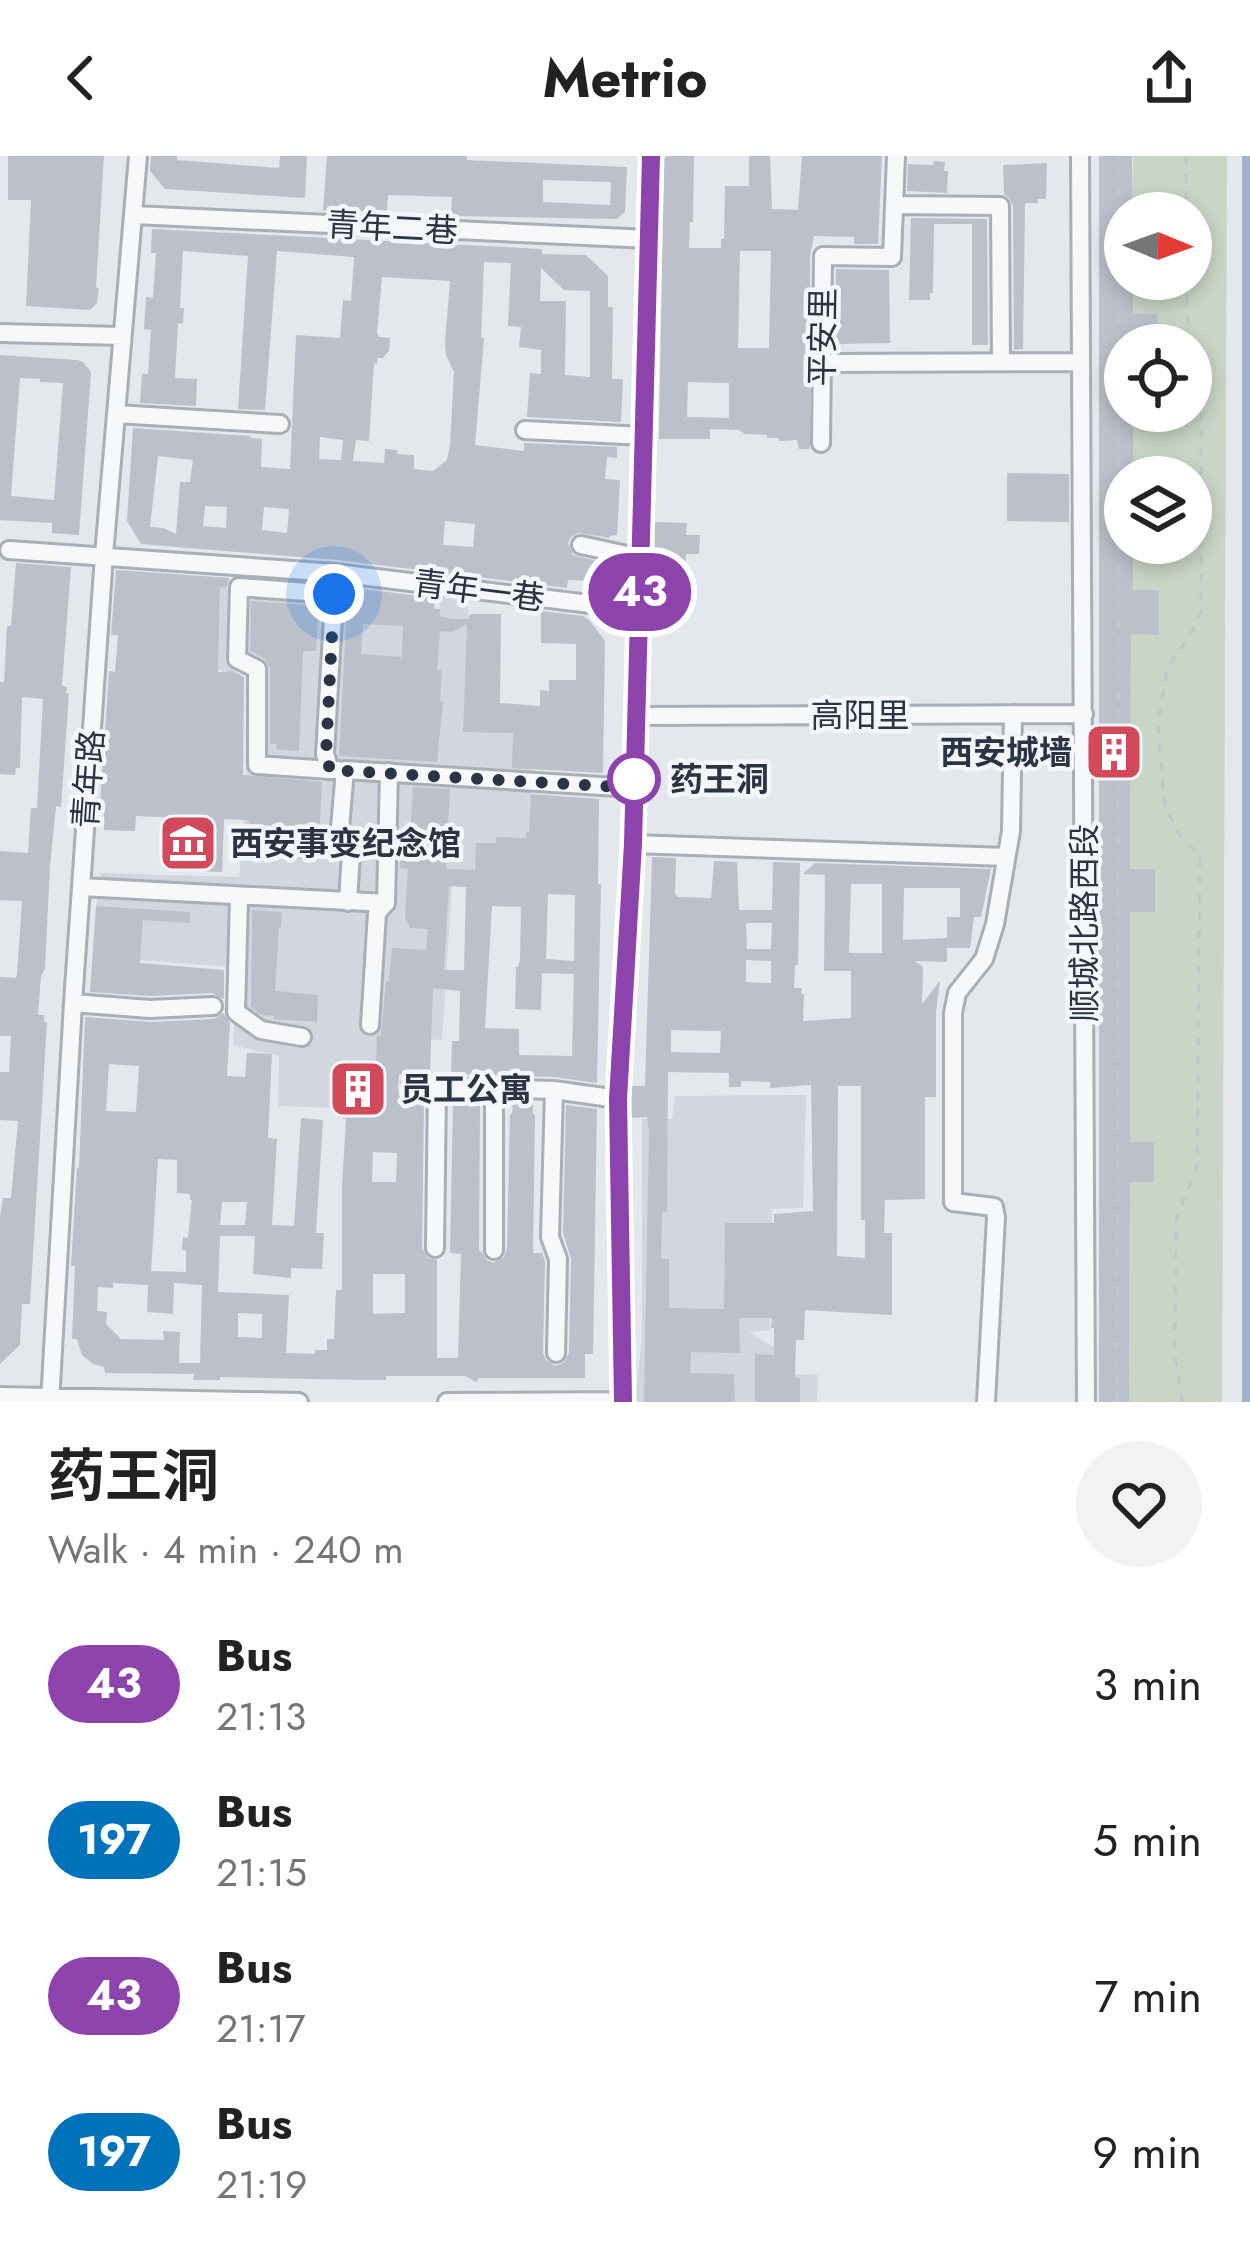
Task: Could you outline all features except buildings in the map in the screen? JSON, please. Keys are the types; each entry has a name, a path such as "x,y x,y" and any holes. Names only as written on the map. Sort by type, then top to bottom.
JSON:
{"street":[{"name":"青年路","path":"50,1399 104,555 138,156"},
{"path":"446,1402 623,1402 618,1099 633,844 651,156"},
{"name":"平安里","path":"821,443 823,256 892,256 896,156"},
{"name":"顺城北路西段","path":"1081,156 1085,1402"},
{"path":"894,205 1000,206 1001,362"},
{"name":"青年二巷","path":"134,215 650,239"},
{"path":"0,333 122,336"},
{"path":"822,363 1081,362"},
{"path":"116,414 280,424"},
{"path":"525,430 644,436"},
{"path":"581,545 640,558"},
{"name":"青年一巷","path":"9,550 335,573 639,610"},
{"path":"335,573 326,754 338,770 340,828 351,854 348,902"},
{"path":"334,594 239,587 237,659 257,669 257,765 634,788"},
{"path":"986,1402 996,1217 988,1204 953,1202 953,1013 957,993 979,967 992,937 1012,812 1013,714"},
{"name":"高阳里","path":"636,716 1084,714"},
{"path":"370,1025 377,914 386,903 389,772"},
{"path":"633,844 1006,857"},
{"path":"81,887 386,903"},
{"path":"239,897 236,1012 261,1030 302,1037"},
{"path":"73,1003 150,1009 213,1006"},
{"path":"412,1086 554,1090 618,1099"},
{"path":"435,1248 437,1086"},
{"path":"494,1088 494,1250"},
{"path":"554,1090 550,1237 558,1259 556,1353"},
{"path":"0,1396 299,1402"}],"path":[{"path":"1118,1402 1119,156"},
{"path":"1186,156 1186,192"},
{"path":"1182,1402 1175,1354 1176,1220 1197,1166 1200,856 1179,834 1165,806 1157,727 1167,668 1201,610 1201,432"}],"shaded area":[{"path":"250,575 365,587 365,605 440,609 441,596 467,599 463,731 520,733 534,755 529,831 518,872 453,870 442,1040 389,1037 369,1120 343,1119 343,1108 278,1106 279,1056 233,1045 230,967 140,960 143,916 157,910 96,906 101,873 239,877 249,776 250,673 218,670 220,587 229,588 231,581"},
{"path":"806,1095 803,1208 772,1209 770,1330 749,1332 781,1351 782,1374 818,1375 817,1402 635,1402 642,1337 642,1119 672,1119 675,1096"}],"green space":[{"path":"1133,156 1227,156 1222,1402 1129,1402 1130,1182 1154,1181 1154,1142 1130,1142 1130,912 1155,911 1130,869 1131,634 1158,635 1133,590 1133,564 1212,564 1212,456 1133,456 1133,432 1212,432 1212,324 1157,324 1157,315 1133,314 1133,300 1212,300 1212,192 1133,192"}],"water":[{"path":"1242,156 1250,156 1250,1402 1242,1402"}],"bus line":[{"name":"43","path":"623,1402 618,1099 633,844 651,156"}],"place":[{"name":"西安城墙","path":"1114,752"},
{"name":"药王洞","path":"634,779"},
{"name":"西安事变纪念馆","path":"188,843"},
{"name":"员工公寓","path":"358,1089"}],"route":[{"path":"334,594 326,754 330,770 634,788 634,779"}]}
